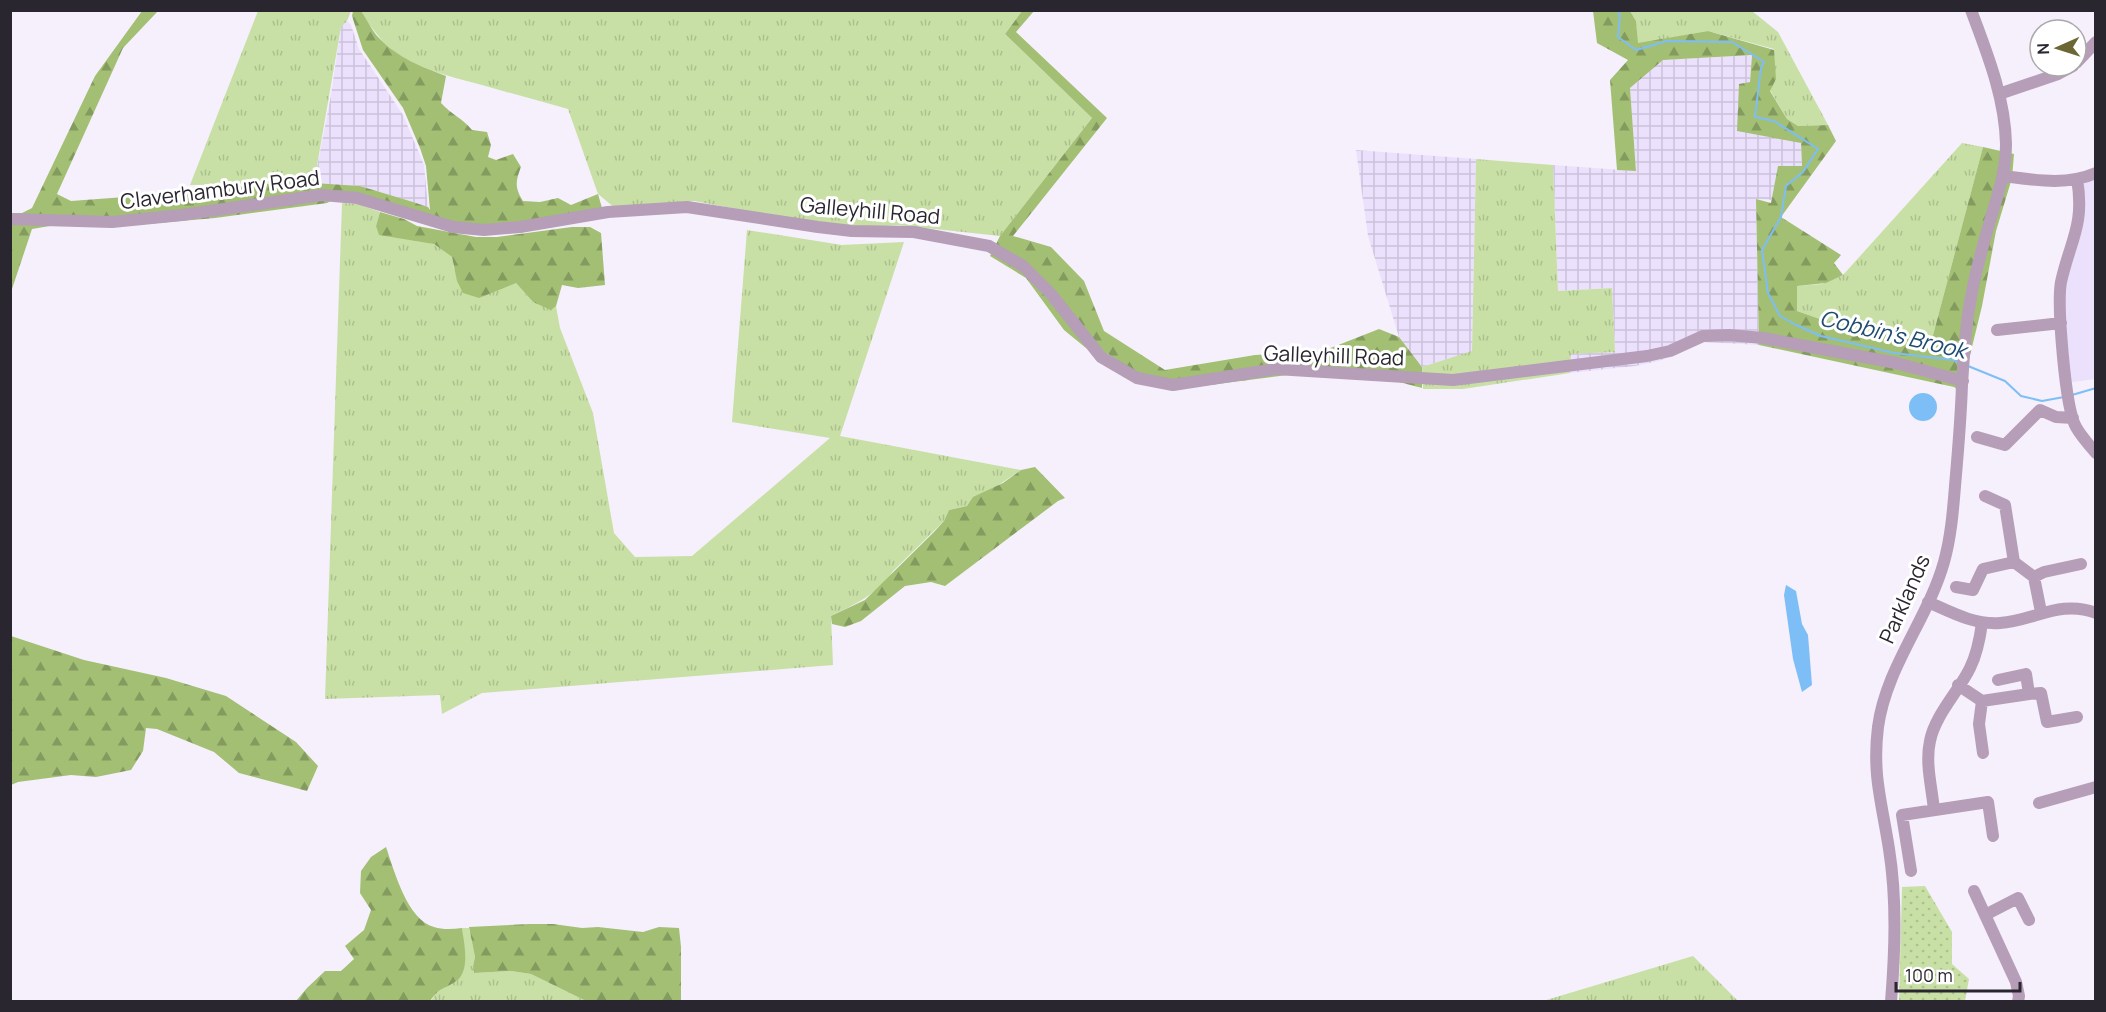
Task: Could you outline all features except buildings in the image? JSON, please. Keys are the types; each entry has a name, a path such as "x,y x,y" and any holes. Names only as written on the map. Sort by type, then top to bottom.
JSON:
{"street":[{"name":"Parklands","path":"1891,1002 1895,907 1889,849 1878,792 1876,747 1883,702 1938,580 1950,537 1970,304 1988,228 2004,176 2006,140 1999,94 1971,10"},
{"path":"1999,94 2046,78"},
{"path":"2004,176 2059,182 2096,173"},
{"path":"2077,179 2081,200 2079,217 2061,283 2061,323 2067,389 2075,426 2096,453"},
{"name":"Claverhambury Road","path":"10,219 112,222 182,215 322,195 357,198 453,227 484,230 520,227 608,212"},
{"name":"Galleyhill Road","path":"608,212 687,207 852,231 915,232 989,246 1023,266 1044,287 1101,357 1137,378 1173,385 1276,369 1453,380 1647,356 1670,351 1703,336 1729,335 1763,338 1896,363 1963,370"},
{"path":"1997,330 2061,323"},
{"path":"1977,437 2005,445 2040,410 2056,417 2073,418"},
{"path":"1985,496 2005,505 2014,562 2034,578 2041,612"},
{"path":"1956,587 1973,590 1983,569 2014,562"},
{"path":"2034,578 2044,572 2081,564"},
{"path":"1928,602 1982,623 2011,621 2041,612 2074,608 2096,613"},
{"path":"1934,810 1928,759 1929,742 1933,731 1970,668 1982,623"},
{"path":"1998,680 2026,674 2029,694"},
{"path":"1959,685 1982,701 2041,693 2047,722 2077,717"},
{"path":"1982,701 1980,724 1983,753"},
{"path":"2039,803 2096,787"},
{"path":"1911,871 1902,815 1988,802 1993,836"},
{"path":"1974,891 2016,982 2018,1002"},
{"path":"1985,915 2018,898 2029,920"}],"shaded area":[{"path":"347,21 351,25 359,49 403,115 424,165 428,207 360,186 314,183 331,95 341,26"},
{"path":"1752,55 1750,82 1801,143 1802,166 1778,166 1772,200 1756,199 1759,345 1703,342 1659,361 1570,373 1571,354 1615,351 1612,288 1558,291 1553,165 1636,171 1630,88 1663,60"},
{"path":"1356,150 1476,159 1472,352 1422,367 1399,337 1368,236"},
{"path":"2095,173 2095,379 2066,383 2061,323 2077,179"}],"green space":[{"path":"360,10 376,35 386,45 419,65 446,76 441,103 472,130 487,132 491,145 488,157 496,160 513,154 521,167 517,185 523,201 540,202 558,198 571,205 598,194 602,208 485,232 347,192 327,203 215,218 135,225 50,226 32,229 11,292 11,213 22,213 32,208 95,76 142,11 158,11 123,48 57,194 71,201 263,184 314,183 360,186 428,207 430,210 426,166 420,148 403,108 363,50 352,16 353,11"},
{"path":"258,11 351,11 347,21 341,27 314,183 190,185"},
{"path":"358,11 1022,11 1005,34 1092,118 1000,236 898,225 846,229 694,201 615,208 598,194 568,109 448,76 415,64 389,47"},
{"path":"1022,11 1034,11 1016,32 1107,118 1013,236 1051,247 1084,281 1104,331 1165,370 1255,355 1323,351 1379,329 1399,337 1422,367 1422,388 1372,375 1287,375 1171,390 1137,374 1108,354 1086,348 1064,330 1026,278 990,256 1000,236 1092,118 1005,34"},
{"path":"1593,11 1630,11 1636,21 1638,43 1708,31 1774,50 1776,79 1770,91 1787,119 1798,126 1828,125 1836,141 1781,217 1841,255 1834,263 1843,275 1826,283 1797,286 1797,311 1857,332 1932,339 1983,147 2014,154 2012,178 1996,231 1982,306 1961,392 1954,387 1759,345 1756,199 1771,203 1778,166 1802,166 1801,143 1737,131 1739,84 1750,82 1752,55 1663,60 1630,88 1636,171 1617,170 1610,80 1628,60 1597,43"},
{"path":"1630,11 1752,11 1778,32 1828,125 1798,126 1787,119 1770,90 1774,49 1708,31 1637,44 1636,21"},
{"path":"1962,143 1983,147 1932,339 1857,332 1797,311 1797,286 1822,284 1843,275"},
{"path":"1476,159 1553,165 1558,291 1612,288 1615,352 1571,354 1570,373 1463,389 1423,389 1422,367 1472,351"},
{"path":"342,203 358,204 380,212 376,226 434,244 452,257 454,269 516,283 533,302 556,306 560,328 593,413 614,533 635,557 692,556 830,438 732,422 747,230 842,245 904,242 840,436 1021,470 967,506 949,510 944,521 893,571 881,586 857,603 831,616 833,665 482,693 442,714 440,695 325,699"},
{"path":"380,212 404,219 417,226 476,237 497,237 572,227 590,227 601,233 605,285 578,288 562,285 556,306 551,310 533,302 516,283 479,298 463,293 457,281 452,257 434,244 379,235 376,226"},
{"path":"1035,467 1065,498 945,586 931,582 905,586 861,621 845,627 832,624 831,616 865,600 934,532 944,521 949,510 967,506 973,497 1003,483 1021,470"},
{"path":"11,636 84,660 166,678 226,696 296,742 318,766 307,791 239,773 214,752 157,729 146,728 143,751 131,770 96,777 71,775 18,782 11,785"},
{"path":"386,847 403,893 416,915 434,927 462,928 465,949 463,972 455,982 439,991 430,1001 296,1001 325,971 341,971 354,959 345,946 364,930 371,910 360,893 361,871 371,857"},
{"path":"1925,886 1952,932 1952,964 1969,979 1965,1001 1899,1001 1902,887"},
{"path":"529,924 598,927 643,932 659,927 679,928 681,1001 586,1001 531,974 511,971 474,973 475,957 469,927"},
{"path":"462,928 469,928 475,957 474,973 511,971 531,974 586,1001 430,1002 439,989 457,981 464,955"},
{"path":"1693,956 1738,1001 1543,1001"}],"water":[{"path":"1923,393 1933,397 1937,407 1933,417 1923,421 1913,417 1909,407 1913,397"},
{"path":"1786,585 1796,591 1802,624 1808,635 1812,685 1802,692 1793,659 1784,595"}],"waterway":[{"name":"Cobbin's Brook","path":"1616,10 1620,15 1618,37 1636,50 1667,41 1732,42 1764,62 1761,68 1755,117 1774,121 1818,149 1803,172 1786,186 1781,217 1762,250 1768,293 1780,316 1821,336 1894,353 1953,360 1960,363"},
{"name":"Cobbin's Brook","path":"1968,366 2005,381 2021,396 2042,401 2064,397"},
{"name":"Cobbin's Brook","path":"2072,395 2096,388"}]}
